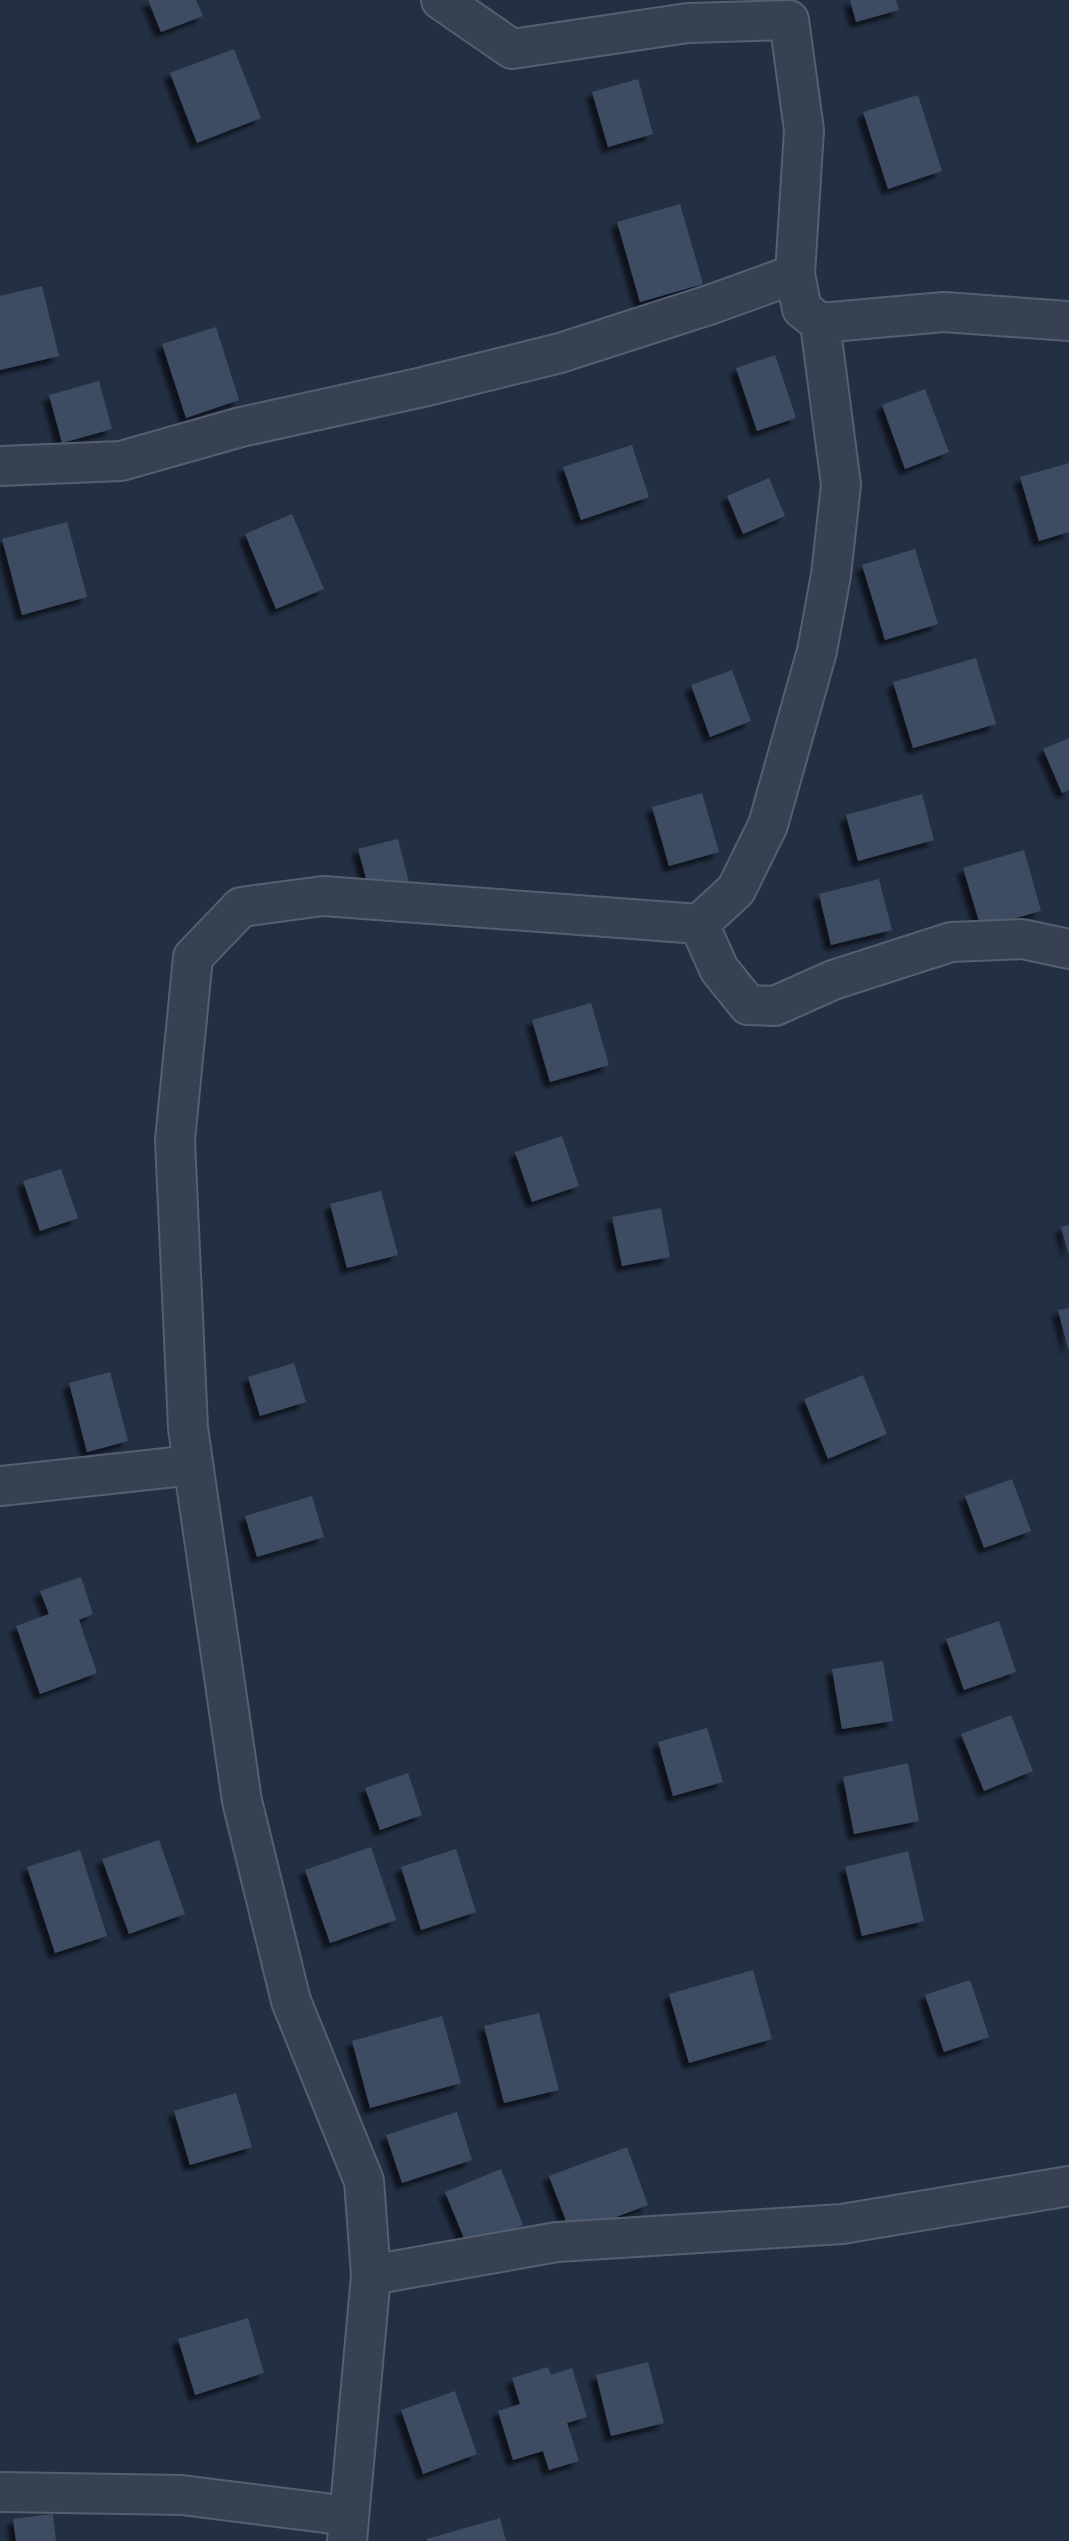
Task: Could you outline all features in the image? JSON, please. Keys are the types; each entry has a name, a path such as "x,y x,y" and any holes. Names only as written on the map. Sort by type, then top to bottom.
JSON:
{"street":[{"path":"441,0 512,49 789,10 804,130 794,274 802,309 820,323 944,312 1069,321"},
{"path":"0,466 121,461 241,427 423,387 560,353 712,304 794,274"},
{"path":"0,2492 183,2495 348,2528 372,2275 364,2181 291,2001 242,1801 188,1427 175,1140 193,957 241,907 323,896 699,924 736,890 768,825 817,651 831,575 841,485 820,323"},
{"path":"699,924 719,969 748,1005 775,1006 833,980 951,942 1022,939 1069,949"},
{"path":"0,1486 193,1465"},
{"path":"372,2275 556,2242 842,2224 1069,2186"}],"building":[{"path":"148,0 196,0 203,16 161,32"},
{"path":"850,0 896,0 899,10 856,22"},
{"path":"234,49 261,118 197,143 170,73"},
{"path":"638,79 653,134 608,147 592,92"},
{"path":"918,95 942,171 888,189 863,112"},
{"path":"680,204 703,284 640,302 617,222"},
{"path":"42,286 59,356 0,370 0,296"},
{"path":"216,327 239,400 186,418 162,344"},
{"path":"775,355 796,418 757,431 736,368"},
{"path":"99,381 112,429 62,443 49,395"},
{"path":"925,389 949,452 905,469 882,405"},
{"path":"632,445 649,497 581,520 563,467"},
{"path":"1069,463 1069,532 1039,541 1020,477"},
{"path":"769,478 785,516 743,534 727,496"},
{"path":"292,514 324,589 276,609 245,534"},
{"path":"67,522 87,597 22,615 2,539"},
{"path":"915,549 938,624 885,640 862,565"},
{"path":"976,658 996,724 913,748 893,682"},
{"path":"732,670 751,721 710,737 691,685"},
{"path":"1069,738 1069,790 1062,793 1043,749"},
{"path":"702,793 719,852 669,866 652,807"},
{"path":"922,794 934,840 858,861 846,815"},
{"path":"398,839 409,883 370,893 358,849"},
{"path":"1024,850 1041,911 981,928 963,868"},
{"path":"879,879 892,930 831,945 819,894"},
{"path":"591,1003 609,1065 550,1082 532,1020"},
{"path":"562,1136 579,1186 532,1202 515,1152"},
{"path":"61,1169 78,1218 40,1231 23,1181"},
{"path":"381,1191 398,1255 347,1268 330,1204"},
{"path":"661,1208 670,1257 622,1266 612,1217"},
{"path":"1069,1225 1069,1252 1068,1252 1061,1227"},
{"path":"1069,1308 1069,1348 1068,1348 1058,1310"},
{"path":"294,1363 306,1402 260,1416 248,1377"},
{"path":"110,1372 128,1441 87,1452 69,1383"},
{"path":"863,1375 887,1434 828,1459 804,1399"},
{"path":"1012,1479 1031,1531 984,1548 965,1496"},
{"path":"312,1496 324,1537 257,1557 245,1516"},
{"path":"81,1577 93,1614 79,1620 97,1673 40,1694 16,1626 49,1614 40,1591"},
{"path":"999,1621 1016,1672 964,1690 946,1639"},
{"path":"883,1661 893,1721 842,1729 832,1669"},
{"path":"1011,1715 1033,1771 984,1791 961,1734"},
{"path":"707,1728 723,1782 673,1796 658,1742"},
{"path":"908,1763 919,1821 854,1834 843,1777"},
{"path":"408,1773 422,1815 380,1830 365,1788"},
{"path":"159,1840 185,1914 129,1934 102,1859"},
{"path":"371,1847 396,1920 330,1943 305,1870"},
{"path":"456,1849 476,1912 421,1930 401,1867"},
{"path":"80,1850 107,1936 55,1953 27,1867"},
{"path":"908,1851 924,1921 862,1936 845,1867"},
{"path":"753,1970 772,2039 689,2063 669,1994"},
{"path":"970,1980 989,2037 944,2052 925,1995"},
{"path":"539,2013 559,2090 504,2103 484,2026"},
{"path":"442,2016 461,2083 370,2108 352,2041"},
{"path":"236,2093 252,2147 190,2165 174,2111"},
{"path":"457,2112 472,2160 402,2183 386,2135"},
{"path":"627,2147 648,2205 571,2234 549,2176"},
{"path":"501,2169 523,2225 468,2248 445,2192"},
{"path":"248,2318 264,2373 195,2395 178,2339"},
{"path":"648,2362 664,2423 611,2436 596,2375"},
{"path":"548,2367 551,2375 572,2368 587,2417 567,2423 579,2461 549,2470 543,2451 513,2460 498,2411 520,2404 512,2378"},
{"path":"455,2391 477,2454 423,2474 401,2410"},
{"path":"53,2514 56,2541 16,2541 13,2519"},
{"path":"500,2518 506,2541 427,2541 427,2539"}]}
